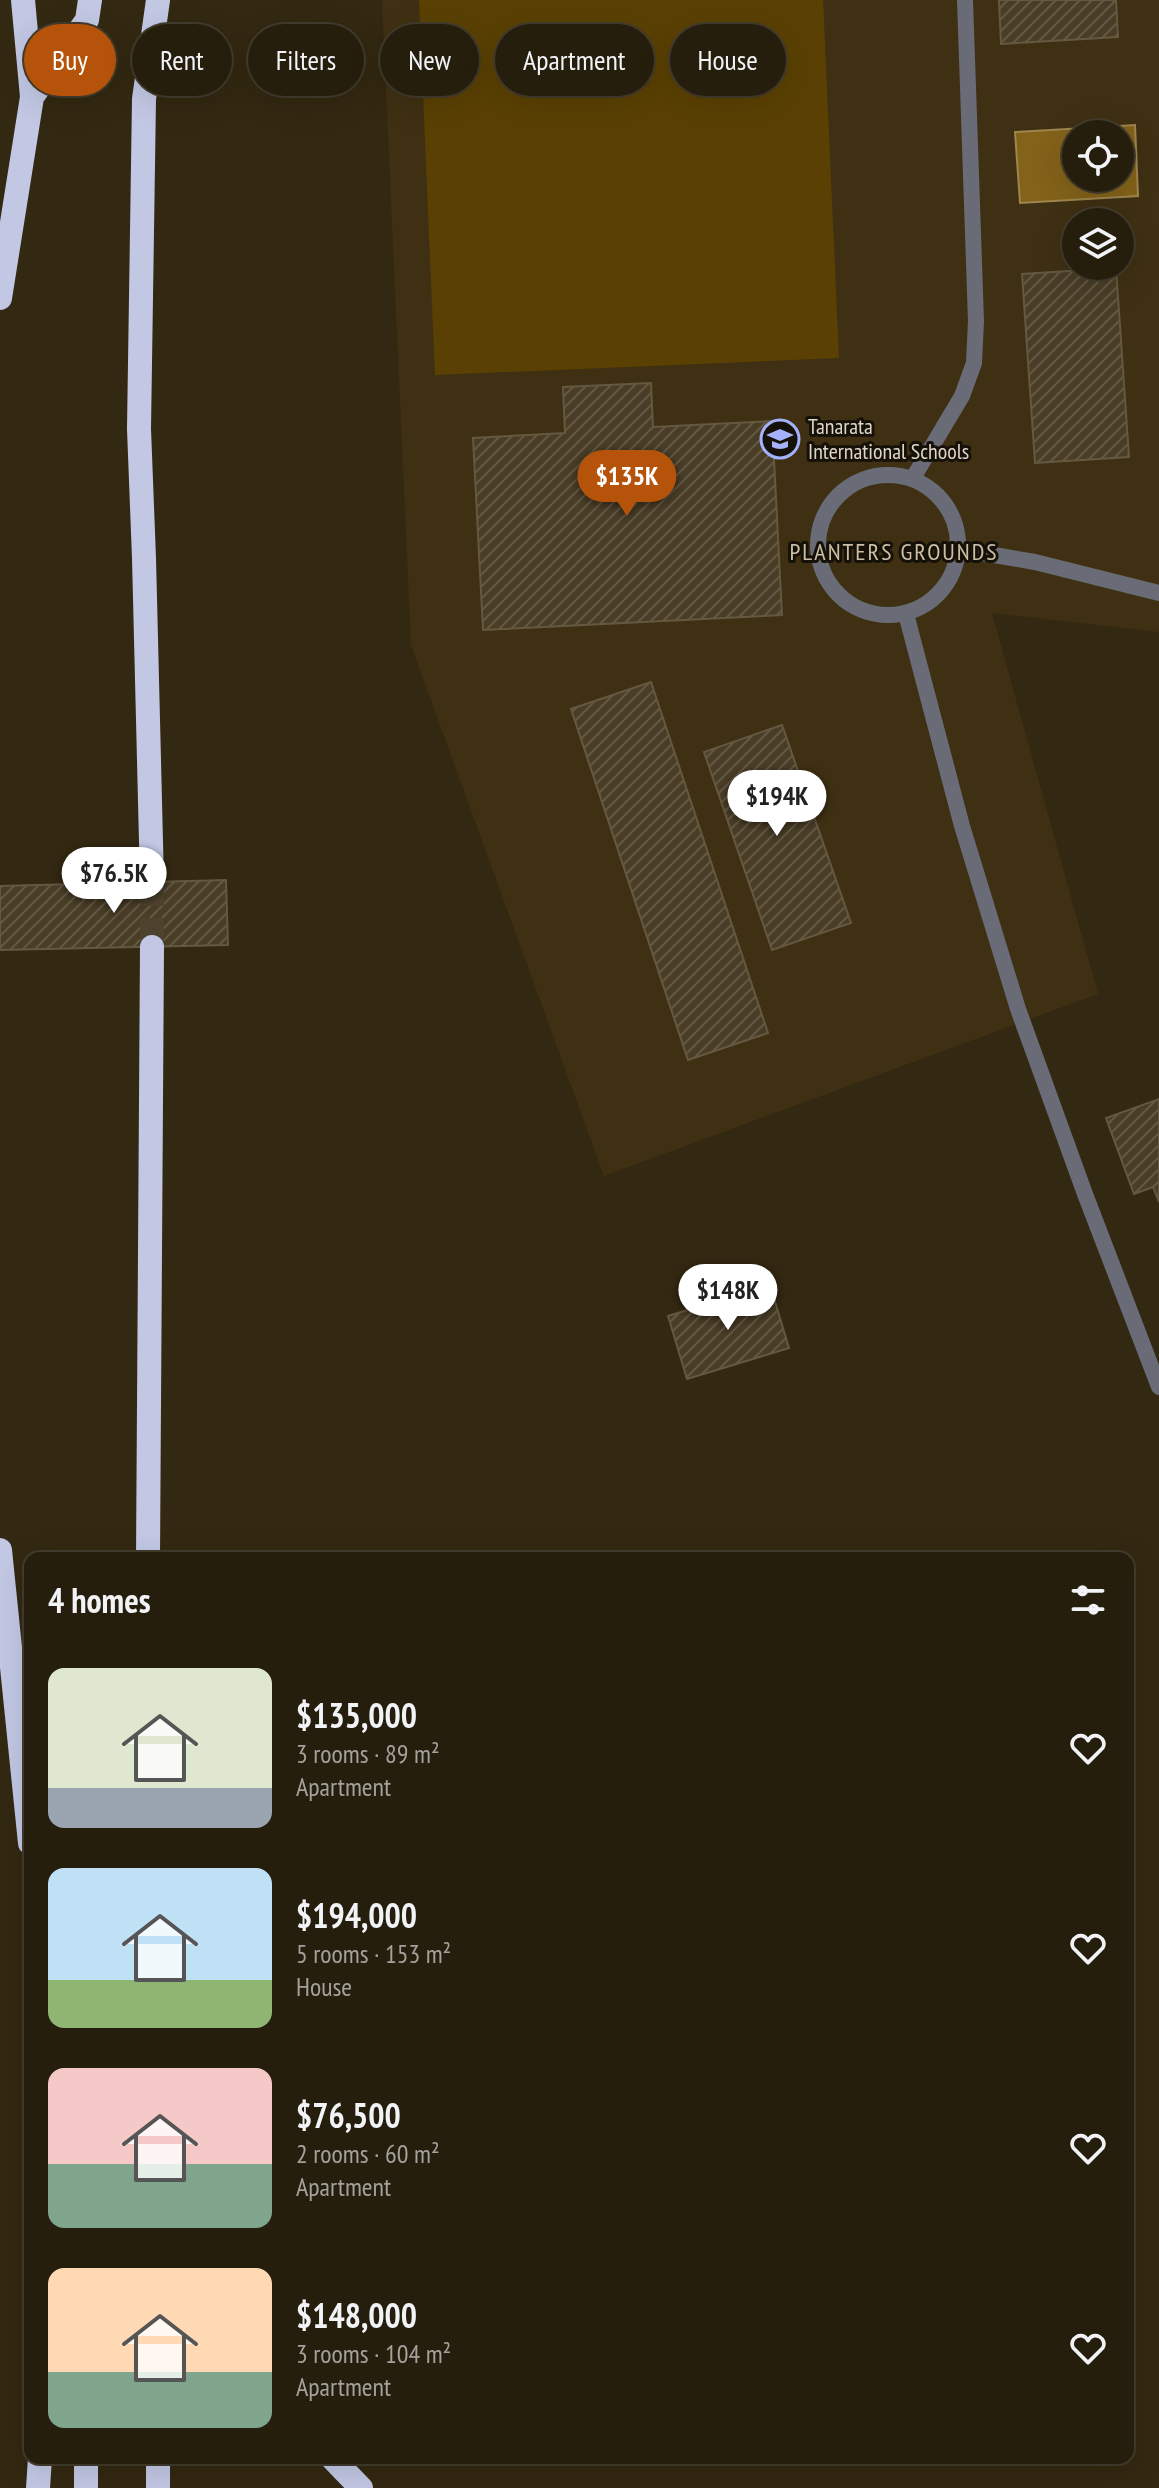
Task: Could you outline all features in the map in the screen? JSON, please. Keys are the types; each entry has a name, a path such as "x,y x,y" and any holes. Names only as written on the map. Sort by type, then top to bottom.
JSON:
{"highway":[{"path":"0,298 32,97 23,0"},
{"path":"32,97 87,20 90,0"},
{"path":"152,882 139,429 144,99 158,0"},
{"path":"148,1552 152,947"},
{"path":"0,1550 24,1784"},
{"path":"38,2488 40,2464"},
{"path":"86,2464 86,2488"},
{"path":"158,2464 158,2488"},
{"path":"338,2464 361,2488"}],"lane":[{"path":"913,478 962,396 974,363 976,321 965,0"},
{"path":"884,474 913,478 938,494 955,520 959,549 952,577 933,601 906,614 877,616 849,606 828,584 818,557 819,526 832,500 856,482 884,474"},
{"path":"959,549 1035,562 1159,593"},
{"path":"906,614 962,826 1018,1009 1159,1387"}],"shaded area":[{"name":"Tanarata International Schools","path":"382,0 1159,0 1159,632 992,613 1098,994 604,1176 411,645 386,96 479,96 479,24 383,24"},
{"path":"419,0 823,0 839,358 435,375 423,96 479,96 479,24 420,24"},
{"path":"1135,125 1138,196 1020,203 1015,132 1062,129 1062,192 1134,192"}],"building":[{"path":"999,0 1116,0 1118,37 1001,44"},
{"path":"1062,271 1062,280 1117,280 1129,457 1035,463 1022,274"},
{"path":"651,383 653,427 772,421 782,615 483,630 473,438 565,433 563,387"},
{"path":"651,682 768,1033 688,1060 571,709"},
{"path":"782,725 851,923 772,950 704,752"},
{"path":"226,880 228,945 0,950 0,886"},
{"path":"1159,1099 1159,1202 1153,1187 1134,1194 1106,1118"},
{"path":"770,1285 789,1348 687,1379 668,1316"}],"tunnel":[{"path":"152,882 152,947"}],"place":[{"name":"Tanarata International Schools","path":"780,439"}],"district":[{"name":"PLANTERS GROUNDS","path":"894,551"}]}
